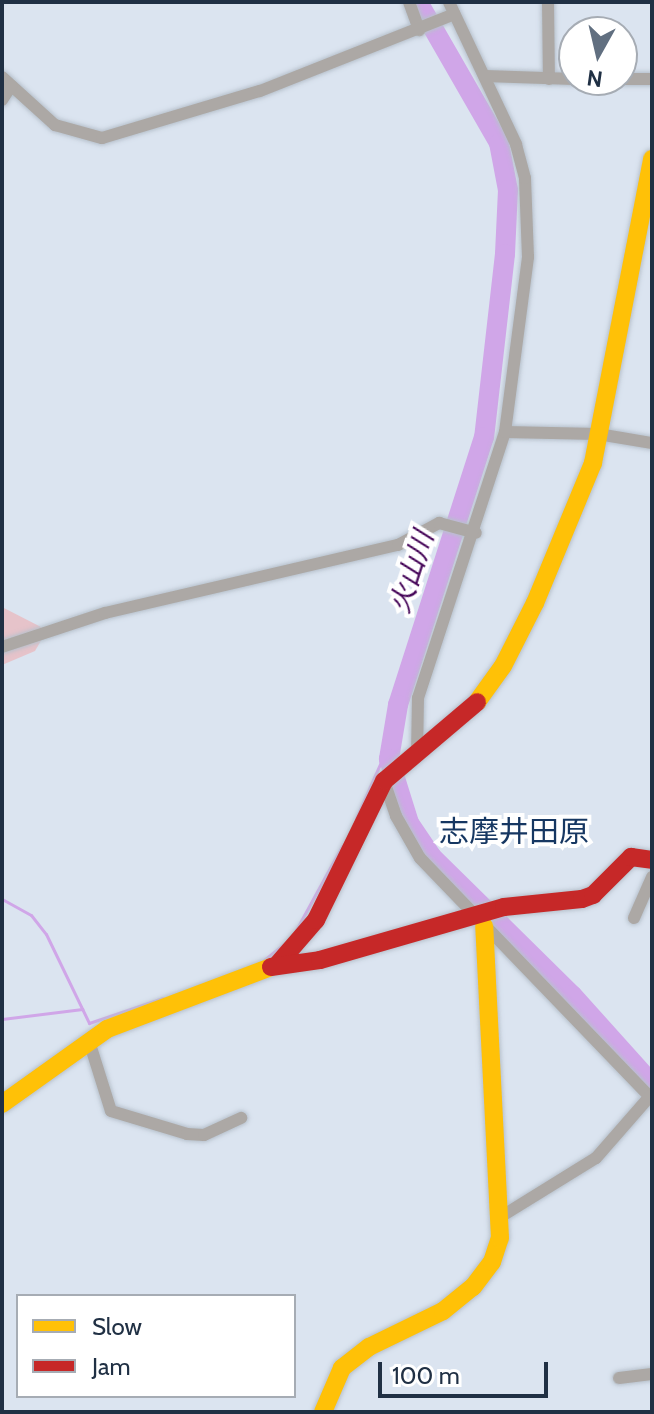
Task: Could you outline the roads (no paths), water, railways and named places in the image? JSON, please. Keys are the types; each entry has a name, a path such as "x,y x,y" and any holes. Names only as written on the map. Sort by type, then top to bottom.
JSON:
{"street":[{"path":"409,2 421,30"},
{"path":"548,2 549,79"},
{"path":"2,100 7,81 55,125 102,138 175,121 421,30 451,8 516,144 529,215 523,310 505,432 418,698 417,757"},
{"path":"485,76 558,79"},
{"path":"277,965 316,920 384,781 417,757 480,699 503,666 579,504 598,434 652,159"},
{"path":"505,432 598,434 652,443"},
{"path":"2,647 105,613 398,545 445,525 472,532"},
{"path":"384,781 396,816 420,858 651,1098 596,1158 502,1216"},
{"path":"2,1104 107,1029 277,965 320,960 582,899 593,895 631,857 652,860"},
{"path":"634,918 652,877"},
{"path":"323,1412 342,1368 353,1357 443,1311 473,1287 492,1262 502,1216 478,921"},
{"path":"89,1041 111,1111 187,1134 204,1135 241,1118"},
{"path":"619,1378 652,1374"}],"waterway":[{"name":"火山川","path":"418,2 499,143 508,190 505,254 484,437 398,705 389,759 409,823 431,856 572,995 652,1084"},
{"path":"356,818 392,737"},
{"path":"296,930 342,846"},
{"path":"2,899 31,915 46,934 89,1023 163,998"},
{"path":"264,960 286,942"},
{"path":"2,1019 82,1009"}],"district":[{"name":"志摩井田原","path":"514,832"}]}
